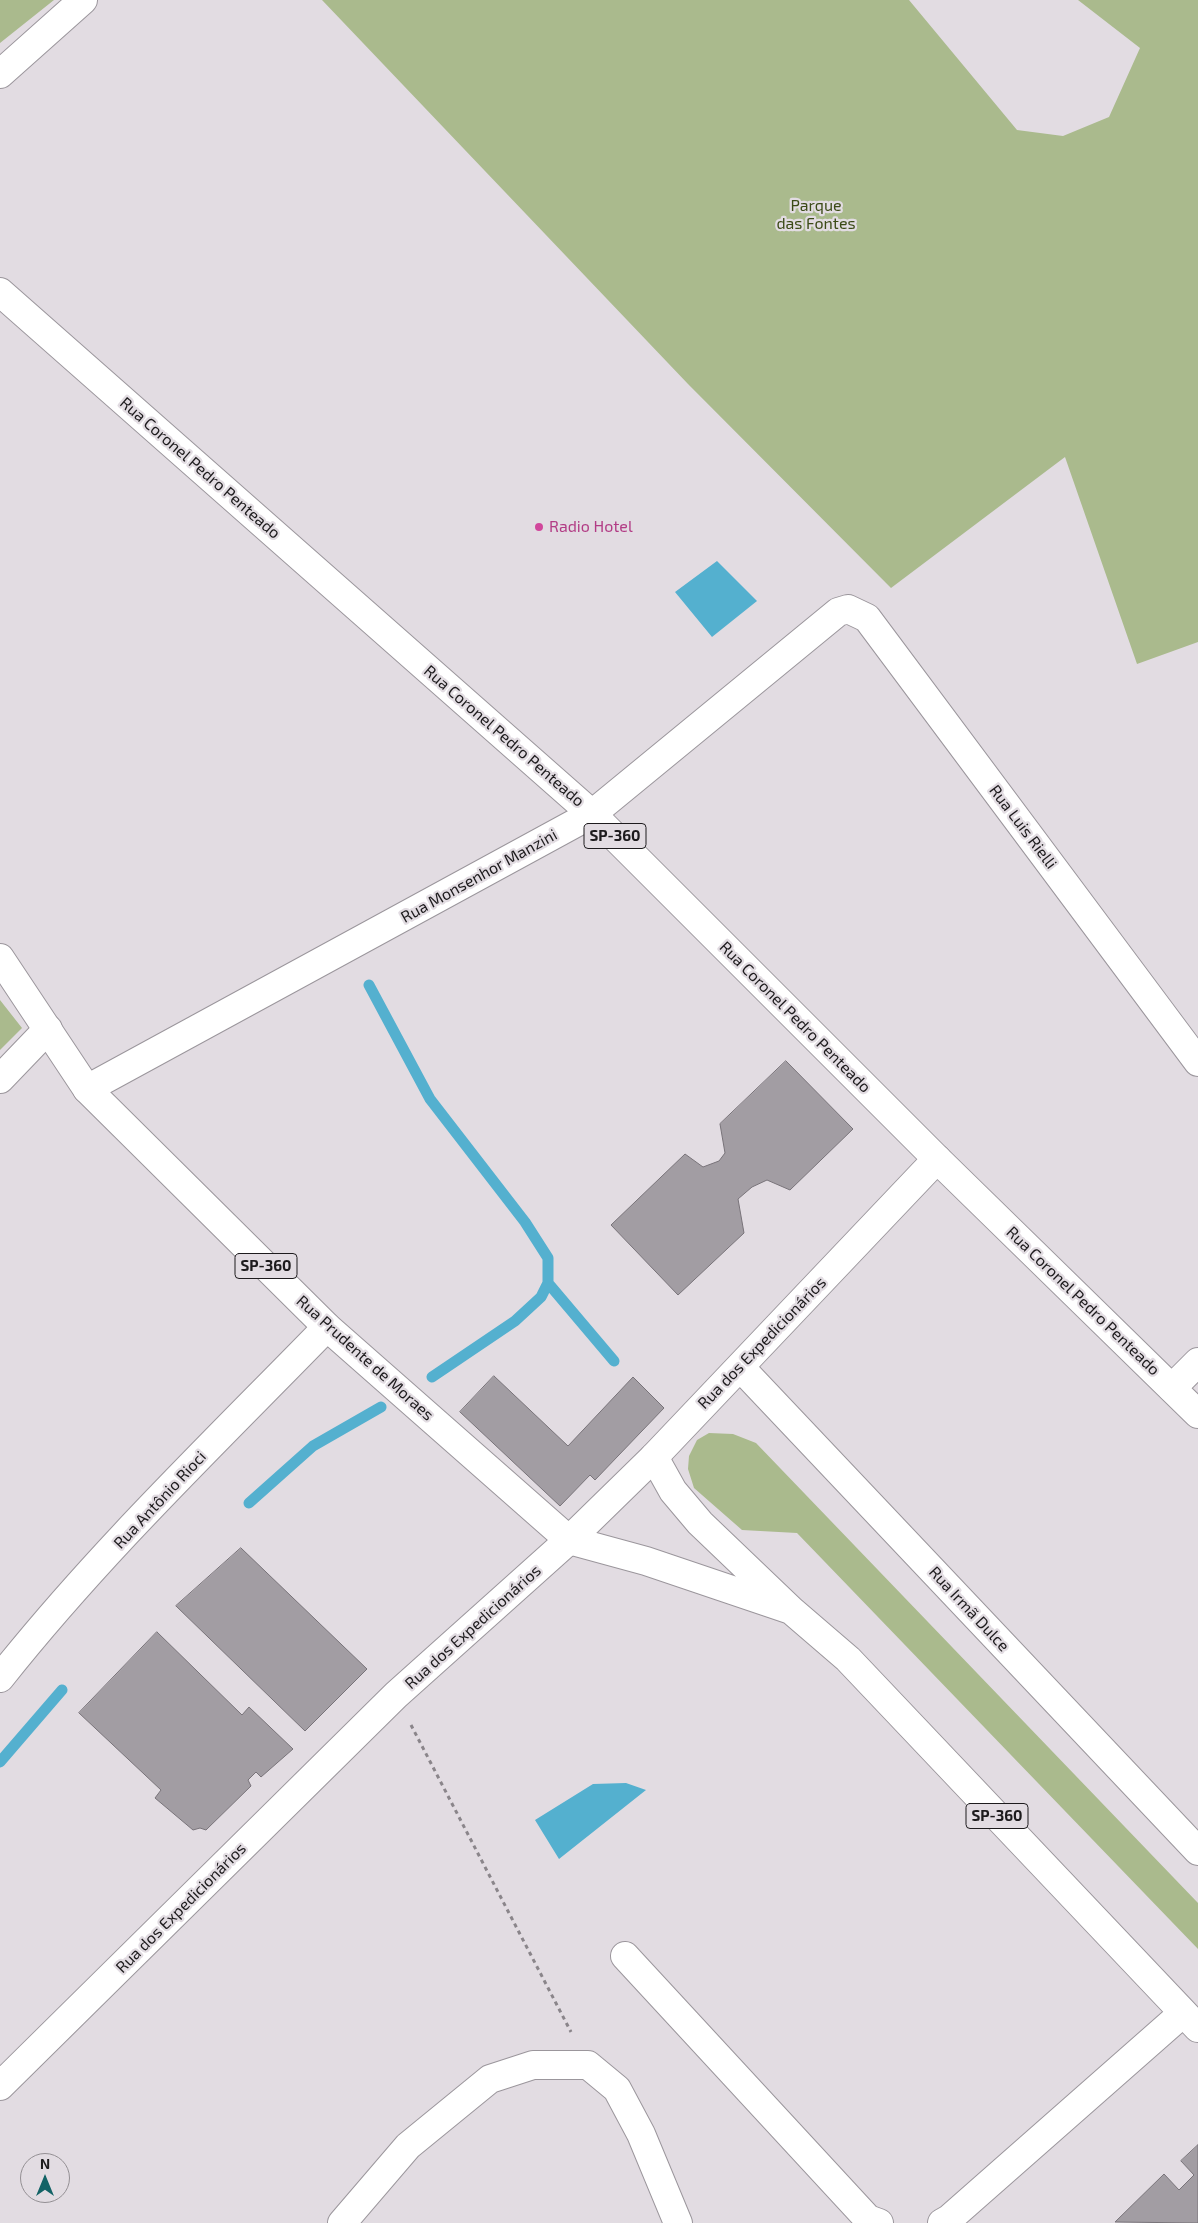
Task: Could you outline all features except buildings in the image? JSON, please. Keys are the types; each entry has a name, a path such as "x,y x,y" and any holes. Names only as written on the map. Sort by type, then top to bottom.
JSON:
{"street":[{"path":"0,74 83,0"},
{"name":"Rua Coronel Pedro Penteado","path":"0,292 592,814 937,1159 1198,1414"},
{"name":"Rua Luis Rielli","path":"838,612 848,610 867,618 1198,1062"},
{"name":"Rua Monsenhor Manzini","path":"87,1089 592,814 838,612"},
{"name":"Rua Prudente de Moraes","path":"0,958 87,1089 327,1327 569,1540"},
{"path":"0,1080 48,1029"},
{"name":"Rua dos Expedicionários","path":"0,2086 396,1695 569,1540 654,1457 937,1159"},
{"name":"Rua Antônio Rioci","path":"0,1678 38,1631 146,1514 327,1327"},
{"path":"1172,1388 1198,1362"},
{"name":"Rua Irmã Dulce","path":"740,1368 1198,1851"},
{"path":"654,1457 673,1491 700,1523 791,1610"},
{"name":"SP-360","path":"569,1540 646,1561 791,1610 848,1659 1191,2021"},
{"path":"624,1956 868,2219 879,2223"},
{"path":"942,2223 1191,2021"},
{"path":"342,2223 408,2146 490,2079 533,2065 588,2065 617,2089 641,2134 678,2223"}],"path":[{"path":"396,1695 588,2065"}],"green space":[{"path":"0,0 54,0 0,43"},
{"name":"Parque das Fontes","path":"322,0 909,0 1017,130 1063,136 1109,117 1140,48 1078,0 1198,0 1198,642 1137,664 1065,457 891,588 688,384"},
{"path":"0,1000 22,1028 0,1050"},
{"path":"709,1433 733,1434 756,1443 1198,1903 1198,1949 797,1533 742,1530 694,1488 688,1469 689,1456 697,1440"}],"water":[{"path":"717,561 757,601 712,637 675,592"},
{"path":"626,1783 646,1790 559,1859 535,1820 593,1784"}],"waterway":[{"path":"369,985 430,1099 525,1222 548,1258 548,1283 541,1297 515,1321 432,1377"},
{"path":"548,1283 614,1361"},
{"path":"249,1503 313,1446 381,1407"},
{"path":"0,1762 62,1690"}],"place":[{"name":"Radio Hotel","path":"539,527"}]}
